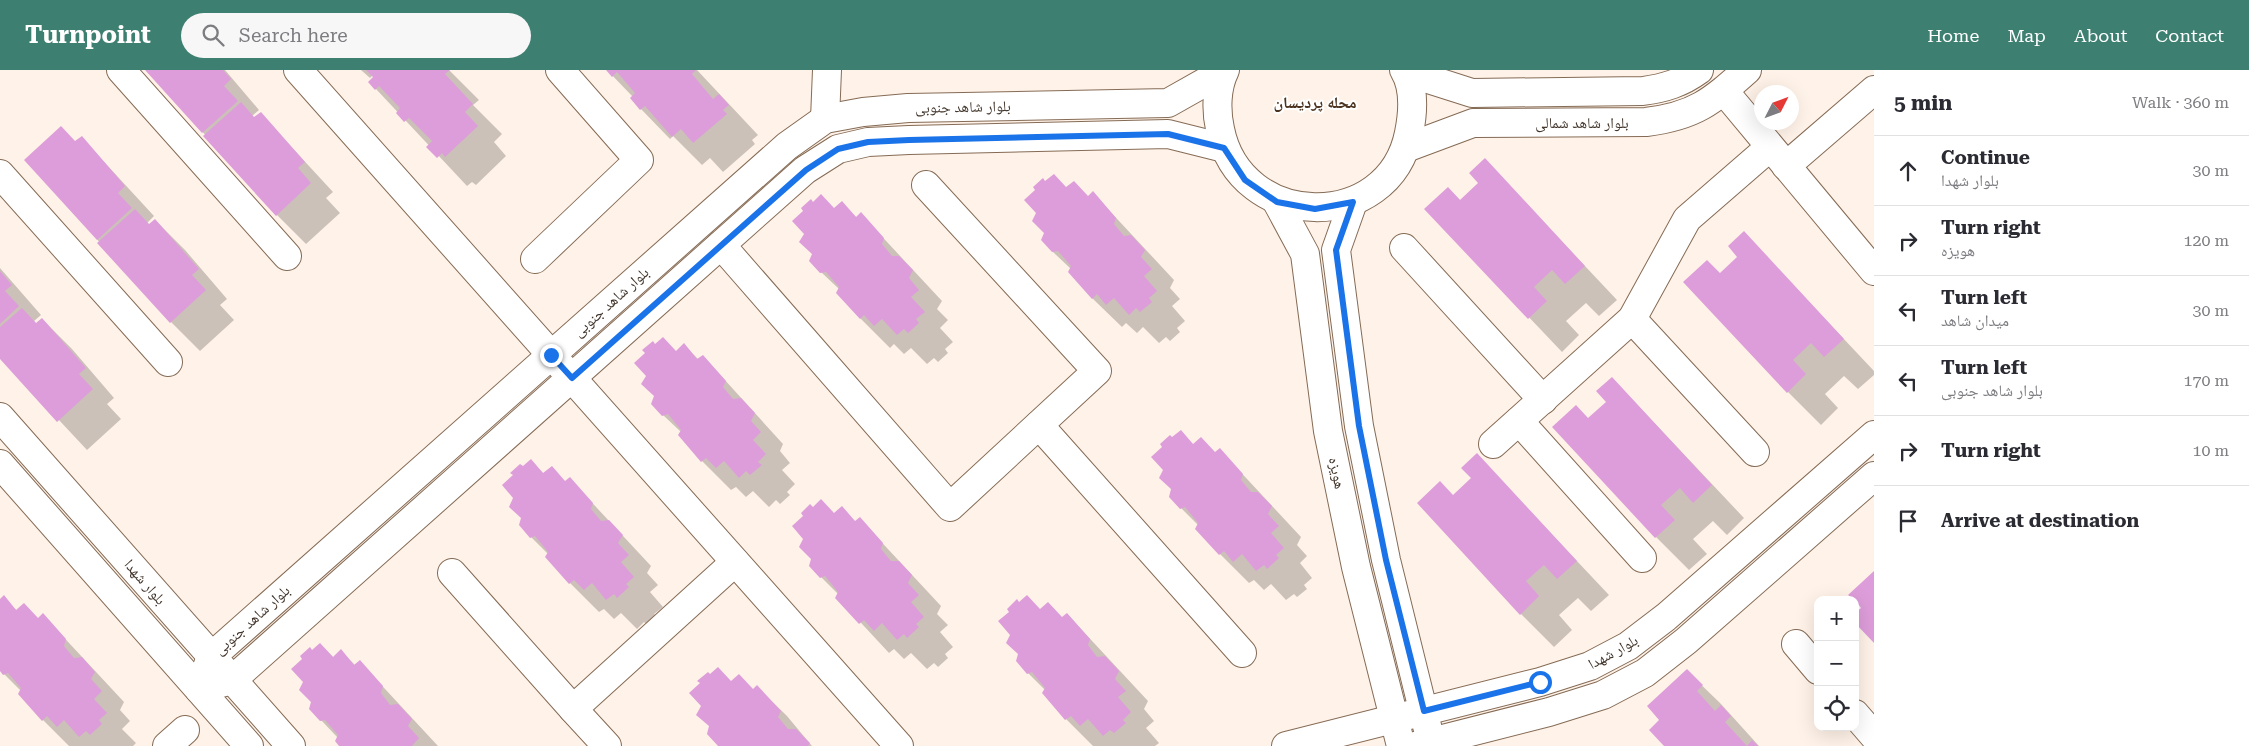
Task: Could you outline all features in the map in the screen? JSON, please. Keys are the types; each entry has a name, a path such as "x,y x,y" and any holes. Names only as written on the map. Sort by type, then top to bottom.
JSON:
{"street":[{"path":"121,70 287,256"},
{"path":"298,70 899,746"},
{"path":"534,258 639,160 560,70"},
{"path":"825,119 827,70"},
{"name":"بلوار شاهد شمالی","path":"1405,71 1472,93 1643,91 1666,88 1686,80 1699,70"},
{"name":"بلوار شاهد شمالی","path":"1406,148 1473,123 1646,122 1674,118 1701,107 1747,70"},
{"path":"1224,71 1216,110 1224,148 1245,180 1277,202 1315,209 1353,202 1384,180 1406,148 1414,110 1405,71"},
{"name":"بلوار شاهد جنوبی","path":"199,689 211,657 787,146 825,119 863,112 908,108 1168,103 1224,71"},
{"path":"1724,90 1874,271"},
{"path":"1494,444 1632,319 1687,220 1874,90"},
{"name":"بلوار شاهد جنوبی","path":"199,689 232,680 806,170 838,149 868,142 909,140 1168,134 1224,148"},
{"path":"0,174 168,362"},
{"path":"721,245 950,507 1097,371 926,186"},
{"name":"هویزه","path":"1277,202 1305,254 1328,431 1356,567 1401,746"},
{"name":"هویزه","path":"1353,202 1336,250 1359,426 1386,560 1424,711 1426,745"},
{"path":"1404,248 1543,400"},
{"path":"1632,319 1755,452"},
{"name":"بلوار شهدا","path":"0,417 290,746"},
{"path":"1519,421 1642,558"},
{"path":"1039,425 1242,653"},
{"name":"بلوار شهدا","path":"1286,746 1549,679 1590,666 1628,646 1666,617 1874,435"},
{"path":"1426,745 1549,712 1603,695 1645,673 1686,641 1873,479 1849,457"},
{"name":"بلوار شهدا","path":"0,464 249,746"},
{"path":"573,709 735,562"},
{"path":"452,573 607,746"},
{"path":"1796,644 1814,665"},
{"path":"1859,719 1874,736"}],"building":[{"path":"145,70 223,70 231,79 224,86 238,101 202,133"},
{"path":"366,70 450,70 445,74 473,104 465,112 478,126 445,157 442,153 437,158 426,147 432,141 409,118 404,122 396,113 400,108 379,86 375,90 368,82 373,77"},
{"path":"606,70 696,70 692,74 713,99 719,94 729,105 723,110 727,114 693,143 681,129 672,137 645,106 640,110 630,98 635,93 617,72 612,77"},
{"path":"241,102 254,117 261,112 305,162 298,168 311,183 276,216 203,136"},
{"path":"61,126 75,141 82,136 125,186 118,193 132,208 97,240 24,160"},
{"path":"1485,158 1585,266 1565,284 1552,270 1534,287 1547,301 1528,319 1424,209 1448,187 1460,200 1478,183 1469,173"},
{"path":"1054,174 1066,187 1074,181 1088,196 1093,191 1116,218 1114,224 1124,236 1131,235 1145,250 1141,257 1152,269 1144,276 1157,291 1149,298 1152,302 1140,312 1136,308 1129,315 1114,298 1106,305 1097,294 1092,299 1068,272 1071,266 1058,251 1052,252 1041,240 1044,233 1032,221 1036,213 1024,200 1035,190 1033,187 1043,178 1045,181"},
{"path":"821,194 834,208 842,201 856,217 861,212 884,238 882,244 892,256 899,256 913,270 909,278 919,290 911,297 925,312 916,319 919,323 908,333 904,329 897,335 882,319 874,326 864,315 860,319 836,293 839,287 826,272 820,273 809,261 812,254 799,242 804,234 792,221 803,211 801,208 811,199 813,202"},
{"path":"135,209 149,224 155,219 199,269 192,275 206,290 170,323 97,243"},
{"path":"1744,231 1844,339 1824,357 1811,343 1793,360 1806,374 1787,393 1683,282 1707,260 1720,273 1737,257 1728,246"},
{"path":"0,271 12,285 5,291 19,306 0,324"},
{"path":"22,308 36,323 42,318 86,368 79,374 93,389 57,422 0,359 0,327"},
{"path":"663,337 676,351 684,343 697,359 703,355 726,381 723,387 733,399 741,398 755,413 751,421 761,432 753,440 766,454 758,462 762,465 750,475 746,471 739,478 724,461 716,468 706,458 701,462 678,435 681,430 668,414 662,416 651,404 654,396 641,384 646,376 634,363 645,353 642,350 653,341 655,344"},
{"path":"1612,377 1712,485 1693,503 1680,488 1661,505 1675,520 1655,538 1552,427 1576,405 1588,418 1606,402 1596,391"},
{"path":"1181,430 1193,444 1201,437 1215,452 1220,448 1243,474 1241,480 1251,492 1258,492 1272,506 1268,514 1279,526 1271,533 1284,548 1276,555 1279,558 1267,569 1264,565 1256,571 1242,554 1233,562 1224,551 1219,555 1195,529 1198,523 1185,507 1180,509 1169,497 1171,489 1159,478 1163,470 1151,457 1162,447 1160,444 1170,435 1172,437"},
{"path":"1477,453 1577,561 1557,579 1544,565 1526,581 1539,596 1520,615 1417,503 1440,481 1453,495 1471,478 1461,468"},
{"path":"531,459 543,473 552,466 565,481 570,477 593,503 591,509 601,521 609,520 623,535 618,543 629,555 621,562 634,577 626,584 629,587 617,598 614,594 606,600 592,583 584,590 574,580 569,584 545,557 548,552 535,536 530,538 519,525 521,518 509,507 513,498 502,485 513,475 510,473 520,464 523,466"},
{"path":"821,499 834,513 842,506 855,521 860,517 883,543 881,549 891,561 899,561 912,575 908,583 919,595 911,602 924,617 916,624 919,627 907,638 904,634 897,640 882,623 874,631 864,620 859,624 835,598 838,592 825,576 820,578 809,566 811,559 799,547 803,539 792,526 803,516 801,513 810,504 813,507"},
{"path":"1874,571 1874,643 1859,627 1859,610 1861,608 1859,605 1859,596 1848,595"},
{"path":"4,595 16,610 24,603 38,618 43,613 66,639 64,646 74,658 82,657 95,672 91,679 102,691 94,699 107,713 99,720 102,724 90,735 86,731 79,737 64,720 57,727 47,716 42,721 18,694 21,688 8,673 3,675 0,671 0,599"},
{"path":"1027,595 1040,609 1048,602 1062,617 1067,613 1090,639 1088,645 1097,657 1105,656 1119,671 1115,679 1126,691 1118,697 1131,712 1123,720 1126,723 1114,733 1110,730 1103,736 1088,719 1080,726 1071,716 1065,720 1042,693 1045,688 1032,672 1027,674 1016,661 1018,654 1006,643 1010,635 998,621 1009,612 1007,609 1017,599 1019,602"},
{"path":"320,643 333,657 341,649 354,665 360,660 383,686 381,693 390,705 398,704 412,719 408,726 419,738 412,746 339,746 335,741 338,735 325,720 320,721 309,709 311,702 299,690 303,682 291,669 302,659 300,656 310,647 312,650"},
{"path":"718,667 731,681 739,674 753,689 757,685 781,711 778,717 788,729 796,729 810,743 808,746 718,746 707,734 709,726 696,715 701,706 689,693 700,683 697,681"},
{"path":"1687,669 1703,685 1697,691 1715,711 1721,705 1731,716 1725,722 1747,746 1664,746 1649,730 1659,720 1647,706"},
{"path":"1752,740 1758,746 1747,746"}],"district":[{"name":"محله پردیسان","path":"1315,102"}],"route":[{"path":"551,355 572,378 806,170 838,149 868,142 909,140 1168,134 1224,148 1245,180 1277,202 1315,209 1353,202 1336,250 1359,426 1386,560 1424,711 1540,682"}]}
